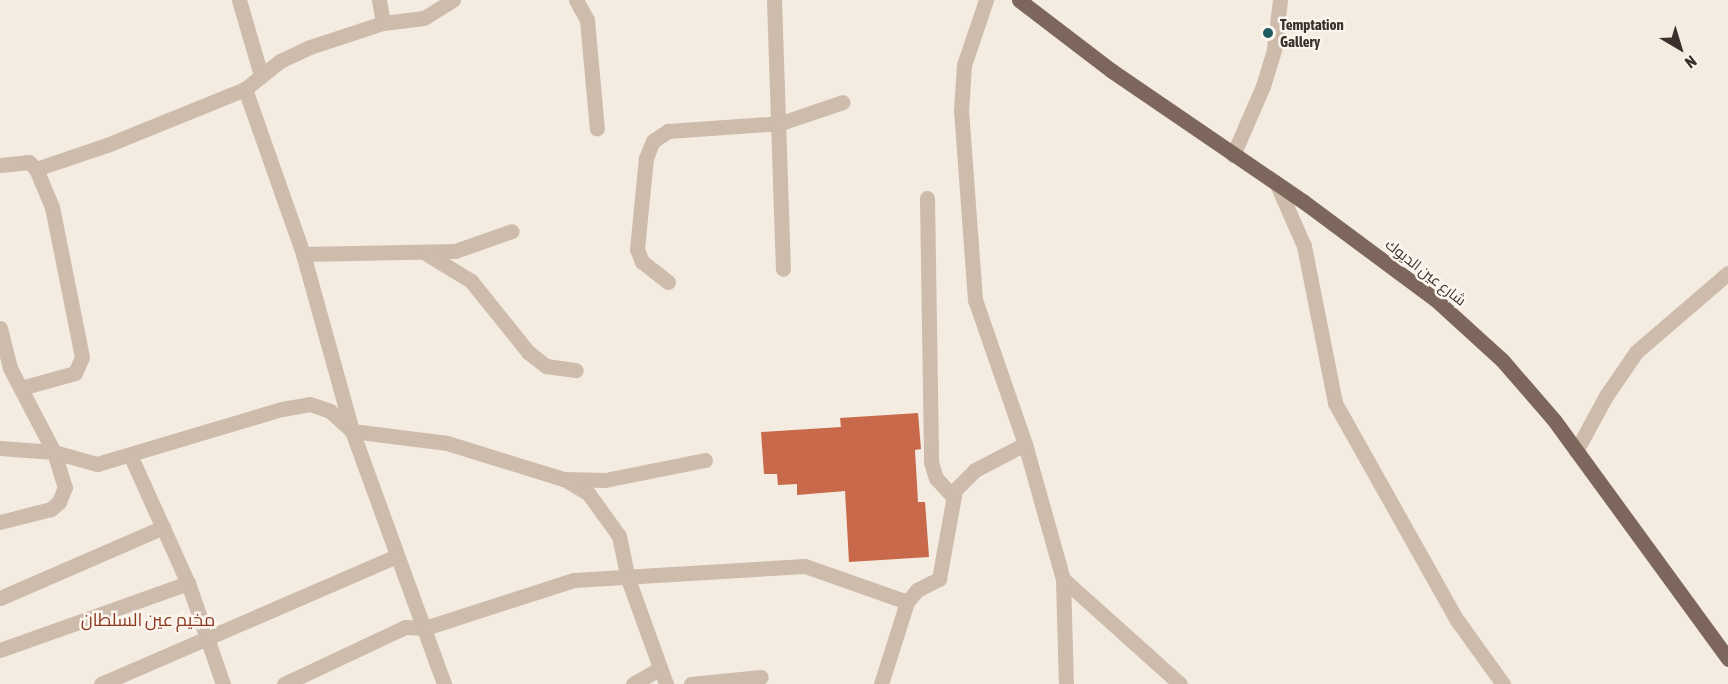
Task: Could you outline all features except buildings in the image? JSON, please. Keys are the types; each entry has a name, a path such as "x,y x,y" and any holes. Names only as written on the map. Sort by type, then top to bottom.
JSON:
{"main road":[{"name":"شارع عين الديوك","path":"1019,0 1072,43 1233,155 1444,307 1502,360 1576,451 1728,659"}],"street":[{"path":"239,0 261,75"},
{"path":"379,0 383,23"},
{"path":"36,168 148,130 245,88 280,61 310,47 383,23 424,18 453,0"},
{"path":"576,0 588,20 597,129"},
{"path":"774,0 781,123 783,269"},
{"path":"986,0 964,65 961,111 975,300 1025,444 1063,579 1066,684"},
{"path":"1233,155 1263,86 1280,7 1270,0"},
{"path":"245,88 303,254 352,431 395,556 425,628 444,684"},
{"path":"668,282 642,262 636,249 646,158 653,141 668,131 781,123 843,102"},
{"path":"0,165 29,162 36,168 52,207 82,357 75,373 21,388"},
{"path":"1278,187 1304,246 1335,403 1458,620 1503,684"},
{"path":"927,198 931,462 943,490 953,497"},
{"path":"303,254 427,254 455,251 512,231"},
{"path":"427,254 471,281 537,359 560,371 576,370"},
{"path":"1576,451 1606,396 1636,352 1728,273"},
{"path":"0,327 10,368 54,452 65,487 59,502 51,509 0,522"},
{"path":"0,448 54,452 97,464 131,456 282,409 310,404 330,411 352,431 447,443 563,479 588,493 619,536 628,579 666,684"},
{"path":"881,684 908,602 917,590 939,579 953,497 975,470 1025,444"},
{"path":"131,456 188,583 205,639 223,684"},
{"path":"563,479 605,480 705,460"},
{"path":"0,598 163,527"},
{"path":"101,684 395,556"},
{"path":"284,684 405,627 425,628 574,580 628,579 805,566 908,602"},
{"path":"1063,579 1180,684"},
{"path":"0,650 188,583"},
{"path":"633,684 659,669"},
{"path":"691,684 761,677"}],"place":[{"name":"Temptation Gallery","path":"1268,33"}],"district":[{"name":"مخيم عين السلطان","path":"148,620"}]}
